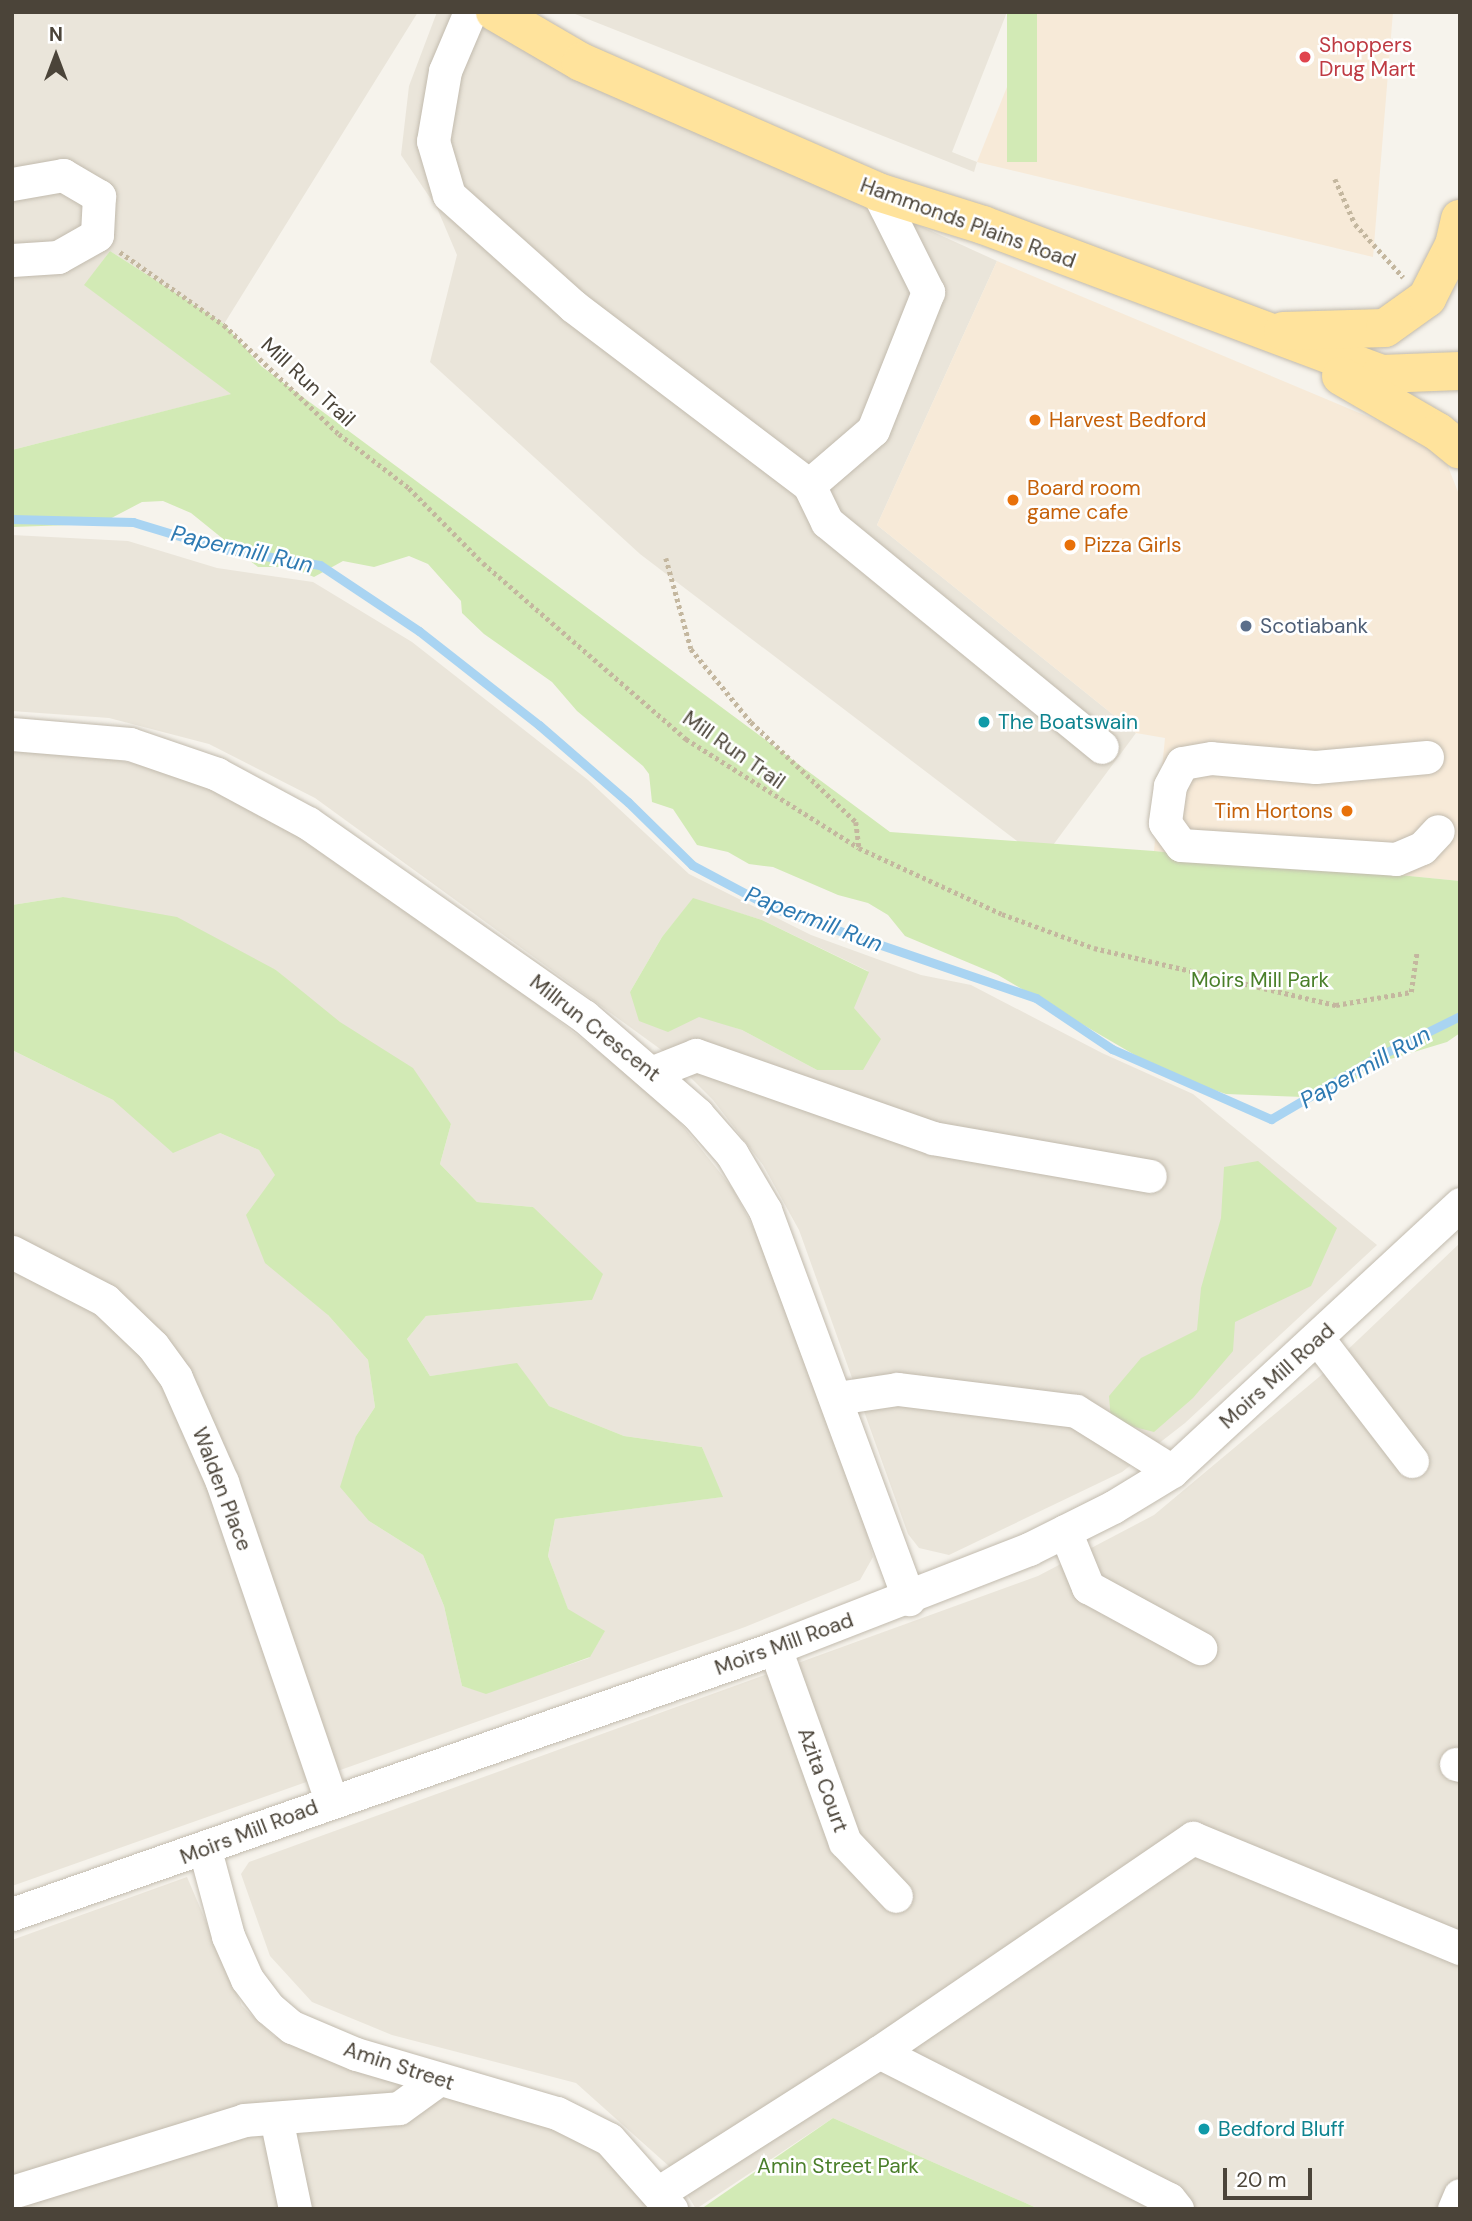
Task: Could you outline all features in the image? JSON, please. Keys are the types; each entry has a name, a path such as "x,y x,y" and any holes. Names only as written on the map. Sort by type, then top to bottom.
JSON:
{"main road":[{"name":"Hammonds Plains Road","path":"495,12 581,62 878,192 983,225 1381,374 1460,371"},
{"path":"1263,332 1385,328 1427,298 1454,245 1460,219"},
{"path":"1263,332 1410,415 1460,450"}],"street":[{"path":"470,12 445,71 433,141 449,195 573,306 809,485 827,522 1102,747"},
{"path":"12,184 63,175 99,196 97,235 58,257 12,260"},
{"path":"809,485 873,430 929,292 878,192"},
{"name":"Millrun Crescent","path":"12,734 130,744 217,774 308,823 396,882 583,1016 653,1072 732,1154 765,1210 909,1599"},
{"path":"1427,757 1315,767 1212,758 1182,762 1170,786 1165,823 1181,845 1396,859 1422,848 1438,831"},
{"path":"653,1072 696,1055 933,1138 1150,1176"},
{"name":"Moirs Mill Road","path":"12,1914 205,1850 331,1801 775,1648 909,1599 1065,1531 1172,1471 1318,1339 1460,1204"},
{"name":"Walden Place","path":"12,1252 105,1300 153,1346 176,1378 222,1482 331,1801"},
{"path":"1318,1339 1412,1461"},
{"path":"836,1398 897,1389 1076,1411 1172,1471"},
{"path":"1065,1531 1088,1587 1200,1648"},
{"name":"Azita Court","path":"775,1648 845,1842 896,1896"},
{"path":"664,2201 1193,1838 1460,1948"},
{"name":"Amin Street","path":"205,1850 228,1936 247,1979 269,2008 292,2027 439,2080 557,2113 608,2139 664,2201"},
{"path":"879,2052 1169,2199 1177,2209"},
{"path":"12,2192 243,2120 398,2108 439,2080"},
{"path":"276,2118 295,2209"},
{"path":"1454,2209 1460,2195"}],"path":[{"path":"1335,179 1354,224 1392,268"},
{"name":"Mill Run Trail","path":"97,235 224,325 339,434 409,488 484,563 686,739 859,848 1003,914 1094,948 1336,1005 1411,992 1417,951"},
{"path":"666,558 691,649 751,722 856,822 859,848"}],"shaded area":[{"path":"12,12 418,12 224,324 110,251 85,285 232,394 12,450"},
{"path":"437,12 452,12 997,261 877,525 1136,733 1042,860 640,554 430,362 457,255 437,208 401,155 409,86"},
{"path":"570,12 1007,12 952,152 977,162 974,172"},
{"path":"1037,12 1393,12 1373,257 977,162"},
{"path":"997,261 1419,438 1447,464 1460,497 1460,881 1154,851 1165,738 1136,733 877,525"},
{"path":"12,535 128,541 217,568 313,582 412,642 588,780 689,874 811,935 921,975 971,985 1102,1053 1193,1094 1377,1245 1185,1423 1122,1472 949,1555 919,1548 908,1534 799,1230 763,1165 713,1100 667,1054 315,798 209,744 109,718 12,711","holes":["693,899 762,920 868,971 817,1070 742,1030 630,992 662,937"]},
{"path":"12,751 79,753 142,765 207,786 278,821 508,982 663,1101 733,1189 765,1250 862,1514 873,1557 860,1580 745,1627 12,1886 12,1050 113,1100 141,1121 220,1133 259,1150 276,1175 328,1315 368,1360 375,1407 356,1436 369,1521 423,1555 444,1606 462,1686 486,1693 589,1658 604,1632 568,1610 548,1556 555,1519 722,1497 702,1447 624,1436 549,1406 517,1364 430,1376 407,1339 426,1316 592,1300 533,1207 477,1202 440,1164 451,1124 276,970 63,897 12,905"},
{"path":"1460,1243 1460,2209 1039,2209 833,2118 696,2209 671,2168 576,2083 392,2035 312,2002 270,1956 241,1874 249,1862 1038,1576 1154,1515 1319,1377"},
{"path":"187,1877 242,2006 274,2036 388,2077 584,2135 653,2209 12,2209 12,1940"}],"green space":[{"path":"1007,12 1037,12 1037,162 1007,162"},
{"name":"Moirs Mill Park","path":"110,251 224,324 261,366 890,832 1154,851 1460,881 1460,1033 1447,1042 1374,1064 1354,1081 1303,1097 1226,1094 1169,1075 998,975 905,936 888,915 868,903 838,895 773,867 749,864 728,852 697,845 673,809 652,802 649,774 643,766 577,711 552,682 484,634 462,613 461,601 428,564 409,556 374,567 343,561 314,577 290,567 258,567 191,513 163,501 142,502 100,524 12,527 12,450 231,394 84,285"},
{"path":"63,897 177,917 276,970 340,1022 413,1068 451,1124 440,1164 477,1202 533,1207 603,1274 592,1300 426,1316 407,1339 430,1376 517,1363 549,1406 624,1436 702,1447 723,1497 555,1519 548,1556 568,1609 605,1631 590,1657 486,1694 462,1686 444,1606 423,1555 369,1521 340,1487 356,1436 375,1407 368,1360 328,1315 265,1263 246,1215 275,1175 259,1150 220,1133 173,1153 113,1100 12,1050 12,905"},
{"path":"693,898 762,920 869,972 854,1008 881,1039 863,1070 817,1070 742,1030 699,1017 668,1032 639,1021 630,992 662,937"},
{"path":"1258,1161 1337,1228 1311,1286 1235,1322 1233,1351 1193,1398 1154,1432 1111,1421 1109,1396 1141,1358 1197,1330 1201,1288 1221,1218 1224,1167"},
{"name":"Amin Street Park","path":"833,2118 1039,2209 701,2209"}],"waterway":[{"name":"Papermill Run","path":"12,519 133,522 222,549 320,565 419,631 539,725 628,802 692,865 773,908 1036,998 1112,1049 1271,1119 1377,1057 1460,1016"}],"place":[{"name":"Shoppers Drug Mart","path":"1305,57"},
{"name":"Harvest Bedford","path":"1035,420"},
{"name":"Board room game cafe","path":"1013,500"},
{"name":"Pizza Girls","path":"1070,545"},
{"name":"Scotiabank","path":"1246,626"},
{"name":"The Boatswain","path":"984,722"},
{"name":"Tim Hortons","path":"1347,811"},
{"name":"Bedford Bluff","path":"1204,2129"}]}
